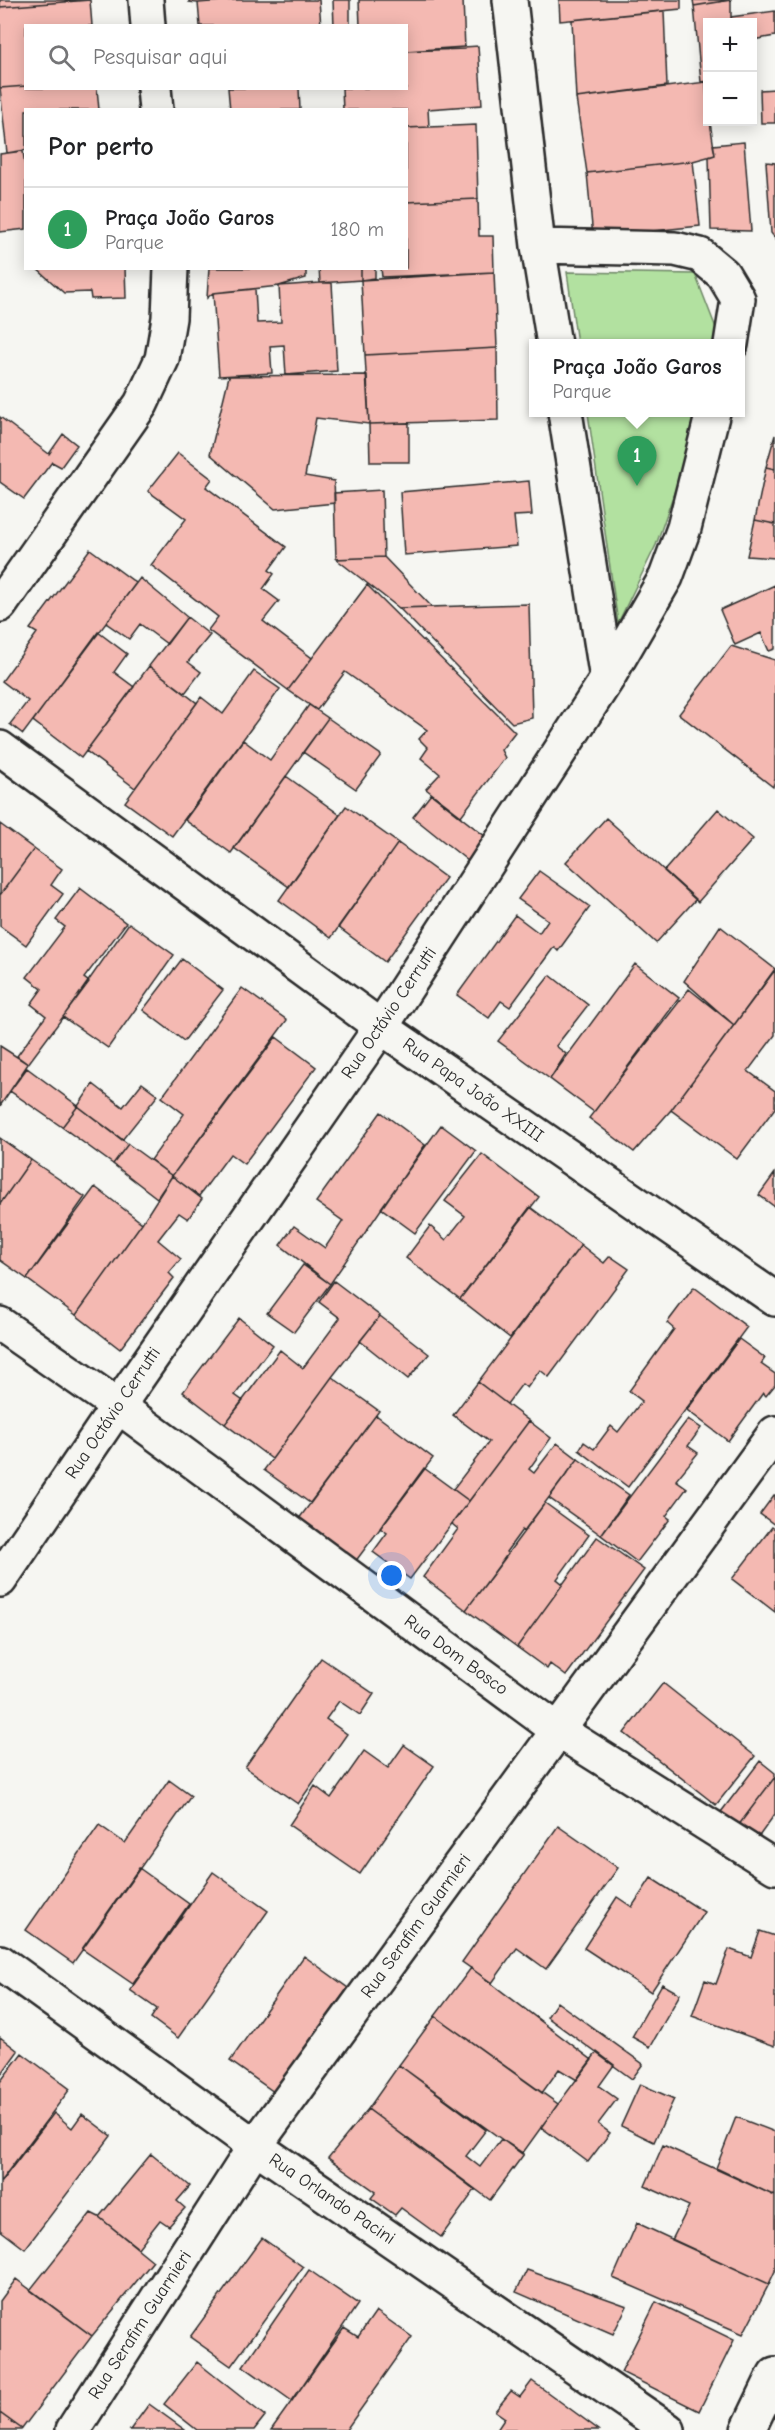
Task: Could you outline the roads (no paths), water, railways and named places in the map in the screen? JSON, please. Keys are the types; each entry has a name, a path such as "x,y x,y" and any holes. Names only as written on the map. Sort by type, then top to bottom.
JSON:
{"street":[{"path":"146,0 148,24"},
{"path":"510,0 538,246 553,339"},
{"path":"154,90 156,108"},
{"path":"538,246 675,249 700,255 723,274 738,299 732,339"},
{"path":"0,605 141,404 162,359 169,318 171,270"},
{"path":"566,417 607,679"},
{"name":"Rua Octávio Cerrutti","path":"0,1580 381,1026 607,679 666,577 684,528 712,417"},
{"name":"Rua Papa João XXIII","path":"0,748 381,1026 775,1299"},
{"name":"Rua Dom Bosco","path":"0,1324 118,1406 559,1731 775,1867"},
{"name":"Rua Serafim Guarnieri","path":"73,2430 255,2146 775,1432"},
{"name":"Rua Orlando Pacini","path":"0,1962 255,2146 669,2430"},
{"path":"748,2430 775,2374"}],"place":[{"name":"Praça João Garos","path":"637,486"}]}
